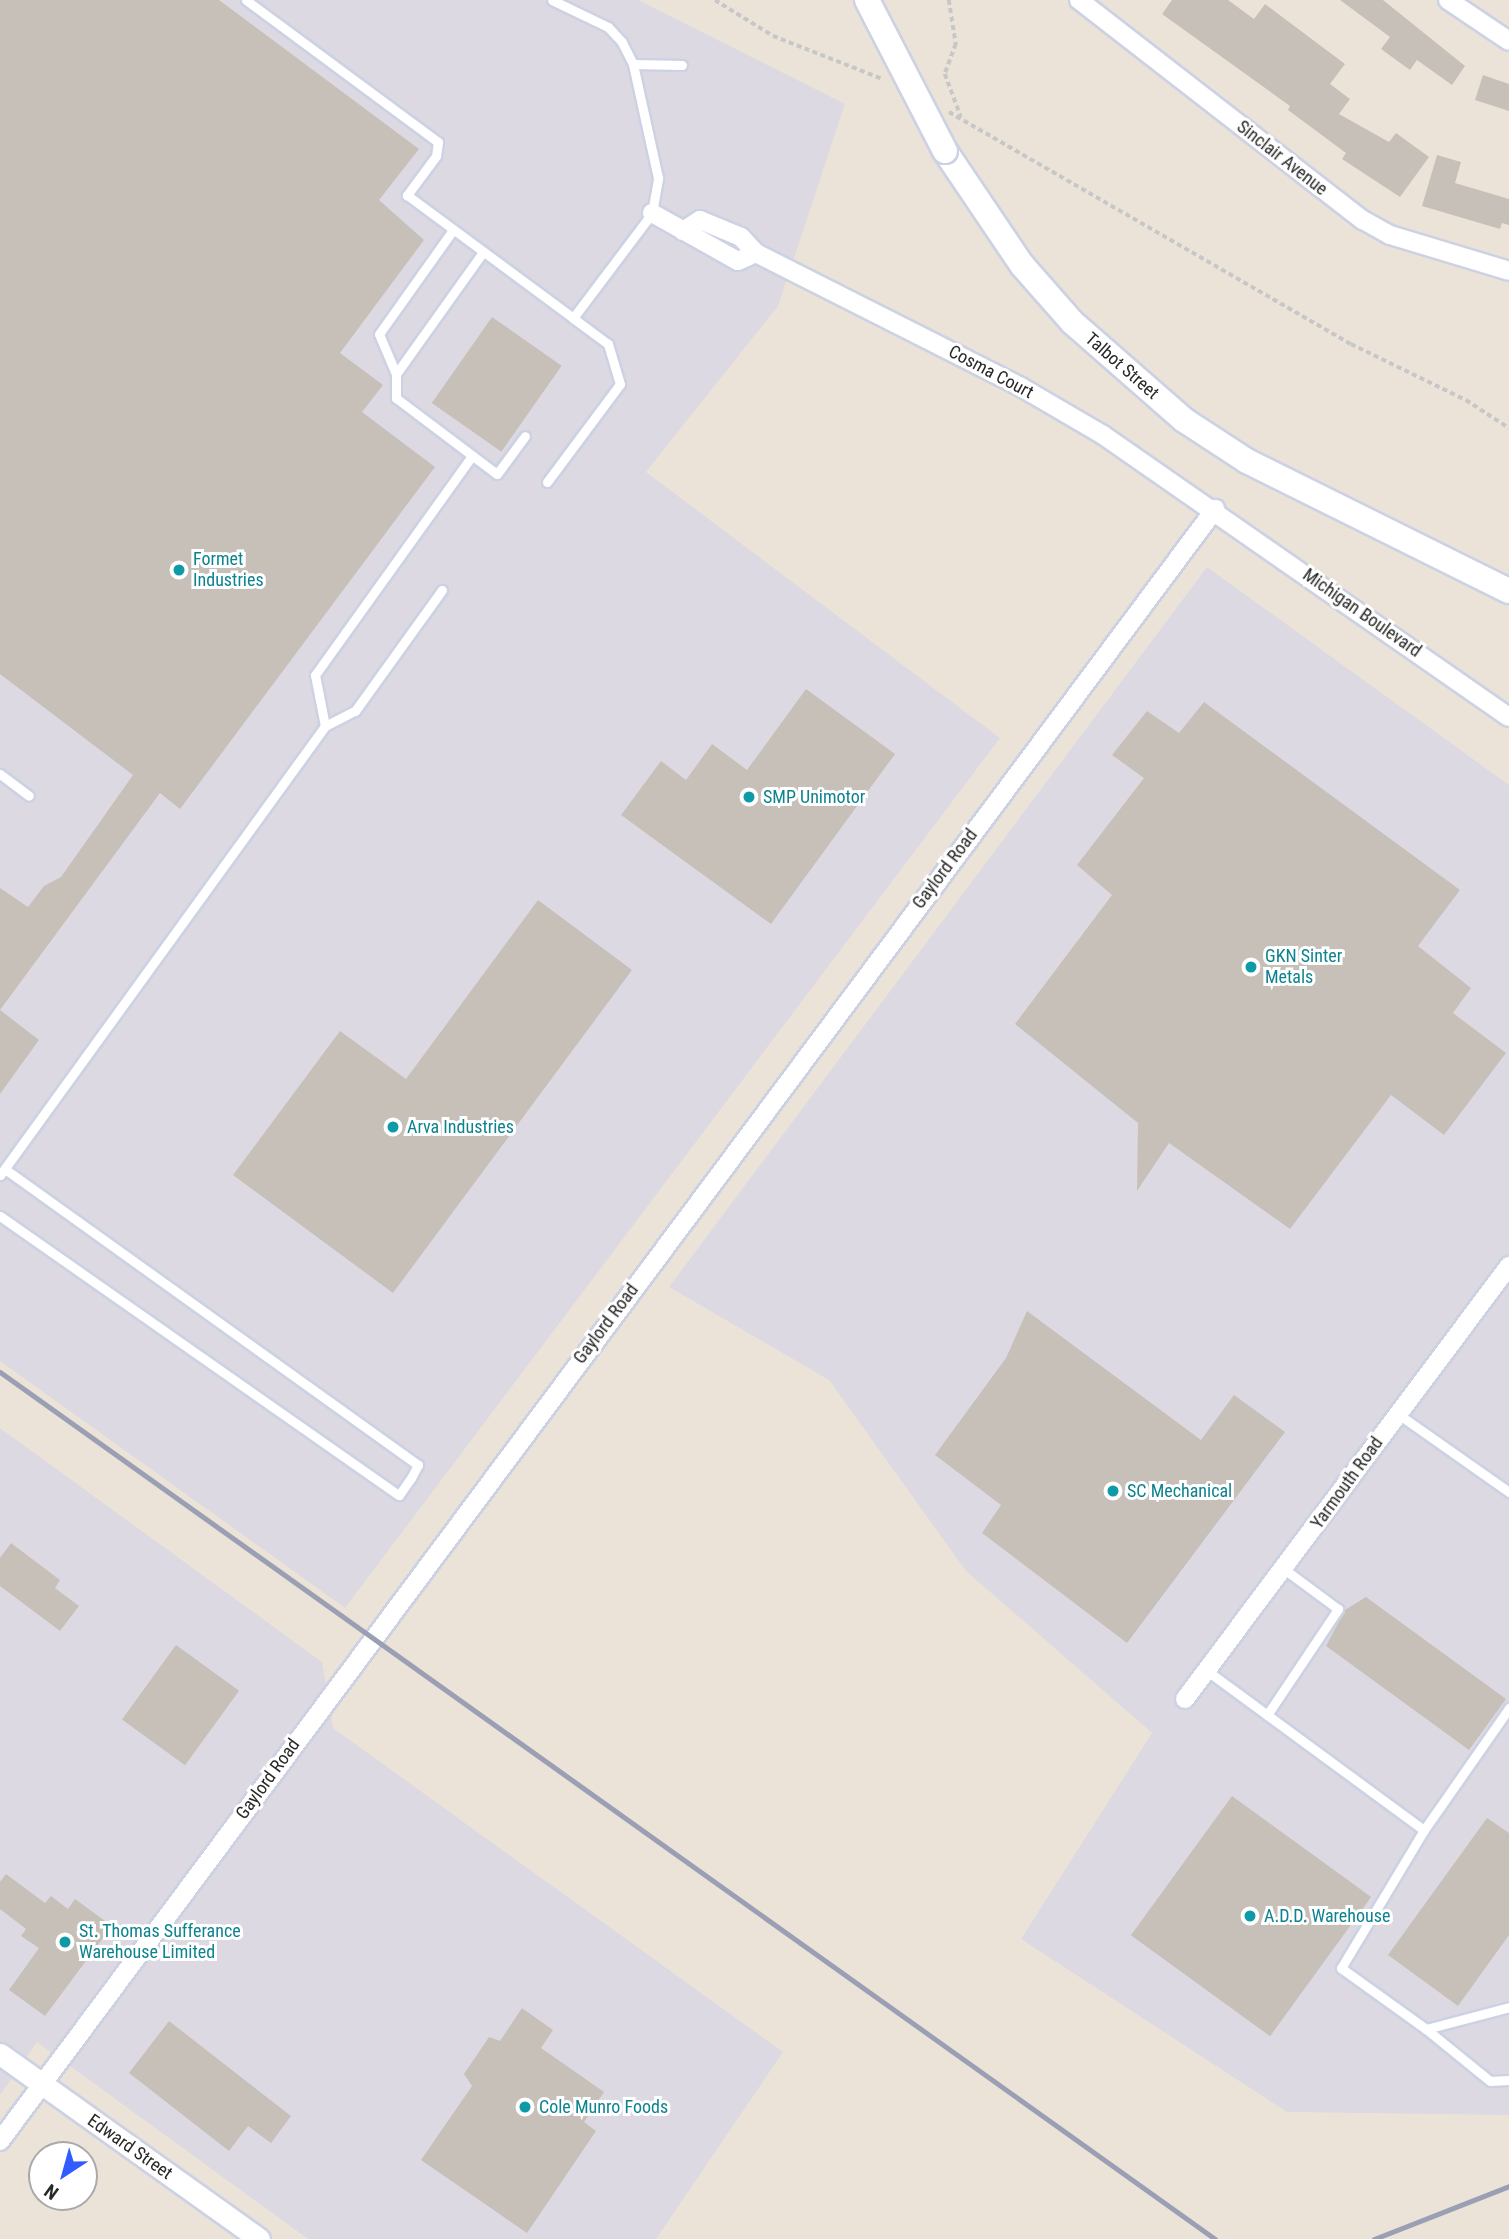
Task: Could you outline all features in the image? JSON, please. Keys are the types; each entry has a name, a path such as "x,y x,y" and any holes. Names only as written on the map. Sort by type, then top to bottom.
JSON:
{"main road":[{"name":"Talbot Street","path":"867,0 945,151 1022,265 1063,313 1184,420 1247,461 1509,591"}],"street":[{"name":"Sinclair Avenue","path":"1079,0 1363,220 1390,235 1509,271"},
{"path":"1448,0 1509,41"},
{"name":"Cosma Court","path":"652,213 738,261 757,253 1021,387 1215,509"},
{"name":"Michigan Boulevard","path":"1215,509 1509,718"},
{"name":"Gaylord Road","path":"0,2141 1215,509"},
{"name":"Yarmouth Road","path":"1185,1699 1509,1266"},
{"name":"Edward Street","path":"0,2054 259,2239"}],"lane":[{"path":"246,0 438,142 436,156 407,195 608,344 620,384 547,482"},
{"path":"552,0 608,27 634,64 658,178 652,213 573,318"},
{"path":"634,64 682,65"},
{"path":"453,230 379,334 396,374 396,398 497,474 525,436"},
{"path":"396,374 483,252"},
{"path":"325,726 315,675 472,456"},
{"path":"0,1216 399,1495 418,1465 2,1172 325,726 355,711 442,590"},
{"path":"0,774 29,796"},
{"path":"1398,1415 1509,1492"},
{"path":"1267,1715 1338,1609 1284,1569"},
{"path":"1206,1670 1424,1830"},
{"path":"1509,1708 1424,1830 1341,1968 1426,2029 1490,2081 1509,2080"},
{"path":"1426,2029 1509,2007"}],"path":[{"path":"715,0 773,36 889,82"},
{"path":"949,0 956,44 945,74 962,119"},
{"path":"937,106 1351,344 1466,400 1509,428"}],"shaded area":[{"path":"0,0 638,0 845,104 778,306 646,472 1000,738 345,1608 0,1361"},
{"path":"1207,567 1509,785 1509,2115 1287,2112 1021,1939 1152,1733 966,1571 829,1380 669,1287"},
{"path":"0,1428 322,1662 333,1728 783,2052 656,2239 308,2239 37,2042 0,2095"}],"building":[{"name":"Formet Industries","path":"0,0 219,0 419,149 379,200 424,240 340,353 383,385 362,412 435,467 180,809 160,793 0,1010 0,888 28,907 44,886 61,877 133,775 0,674"},
{"path":"1172,0 1228,0 1254,19 1265,4 1345,64 1330,84 1350,99 1339,114 1389,142 1396,133 1429,157 1400,197 1342,159 1346,153 1288,110 1290,106 1162,14"},
{"path":"1340,0 1383,0 1465,66 1452,85 1417,60 1410,70 1381,49 1390,37"},
{"path":"1483,75 1509,84 1509,111 1475,100"},
{"path":"1437,155 1461,162 1455,183 1509,199 1509,225 1502,223 1500,229 1422,206"},
{"path":"492,317 562,366 501,452 432,403"},
{"name":"SMP Unimotor","path":"806,689 895,754 771,924 621,815 661,761 686,780 712,744 747,770"},
{"name":"GKN Sinter Metals","path":"1204,702 1460,890 1418,946 1471,988 1453,1013 1506,1053 1444,1135 1391,1095 1290,1229 1169,1143 1137,1191 1138,1123 1015,1024 1112,895 1077,865 1144,778 1112,755 1147,711 1179,733"},
{"name":"Arva Industries","path":"538,900 632,970 393,1293 233,1175 340,1031 406,1079"},
{"path":"0,1010 39,1040 0,1094"},
{"name":"SC Mechanical","path":"1027,1311 1201,1440 1234,1395 1285,1432 1127,1643 982,1533 1001,1505 935,1455 1006,1358"},
{"path":"11,1543 60,1580 55,1588 79,1606 60,1631 0,1586 0,1558"},
{"path":"1366,1597 1506,1699 1469,1750 1326,1646 1345,1610"},
{"path":"176,1645 239,1691 185,1765 122,1719"},
{"name":"A.D.D. Warehouse","path":"1232,1796 1371,1897 1270,2036 1131,1935"},
{"path":"1487,1818 1509,1833 1509,1935 1458,2006 1388,1955"},
{"name":"St. Thomas Sufferance Warehouse Limited","path":"6,1874 45,1903 51,1896 68,1909 75,1899 112,1926 45,2016 9,1990 39,1948 21,1936 26,1929 0,1909 0,1882"},
{"name":"Cole Munro Foods","path":"522,2008 553,2030 541,2048 604,2092 584,2122 596,2131 527,2233 421,2160 472,2086 464,2074 489,2037 500,2041"},
{"path":"169,2021 291,2116 271,2143 248,2126 229,2151 129,2073"}],"railway":[{"path":"0,1372 1215,2239"},
{"path":"1374,2239 1509,2186"}],"place":[{"name":"Formet Industries","path":"179,570"},
{"name":"SMP Unimotor","path":"749,797"},
{"name":"GKN Sinter Metals","path":"1251,967"},
{"name":"Arva Industries","path":"393,1127"},
{"name":"SC Mechanical","path":"1113,1491"},
{"name":"A.D.D. Warehouse","path":"1250,1916"},
{"name":"St. Thomas Sufferance Warehouse Limited","path":"65,1942"},
{"name":"Cole Munro Foods","path":"525,2107"}]}
